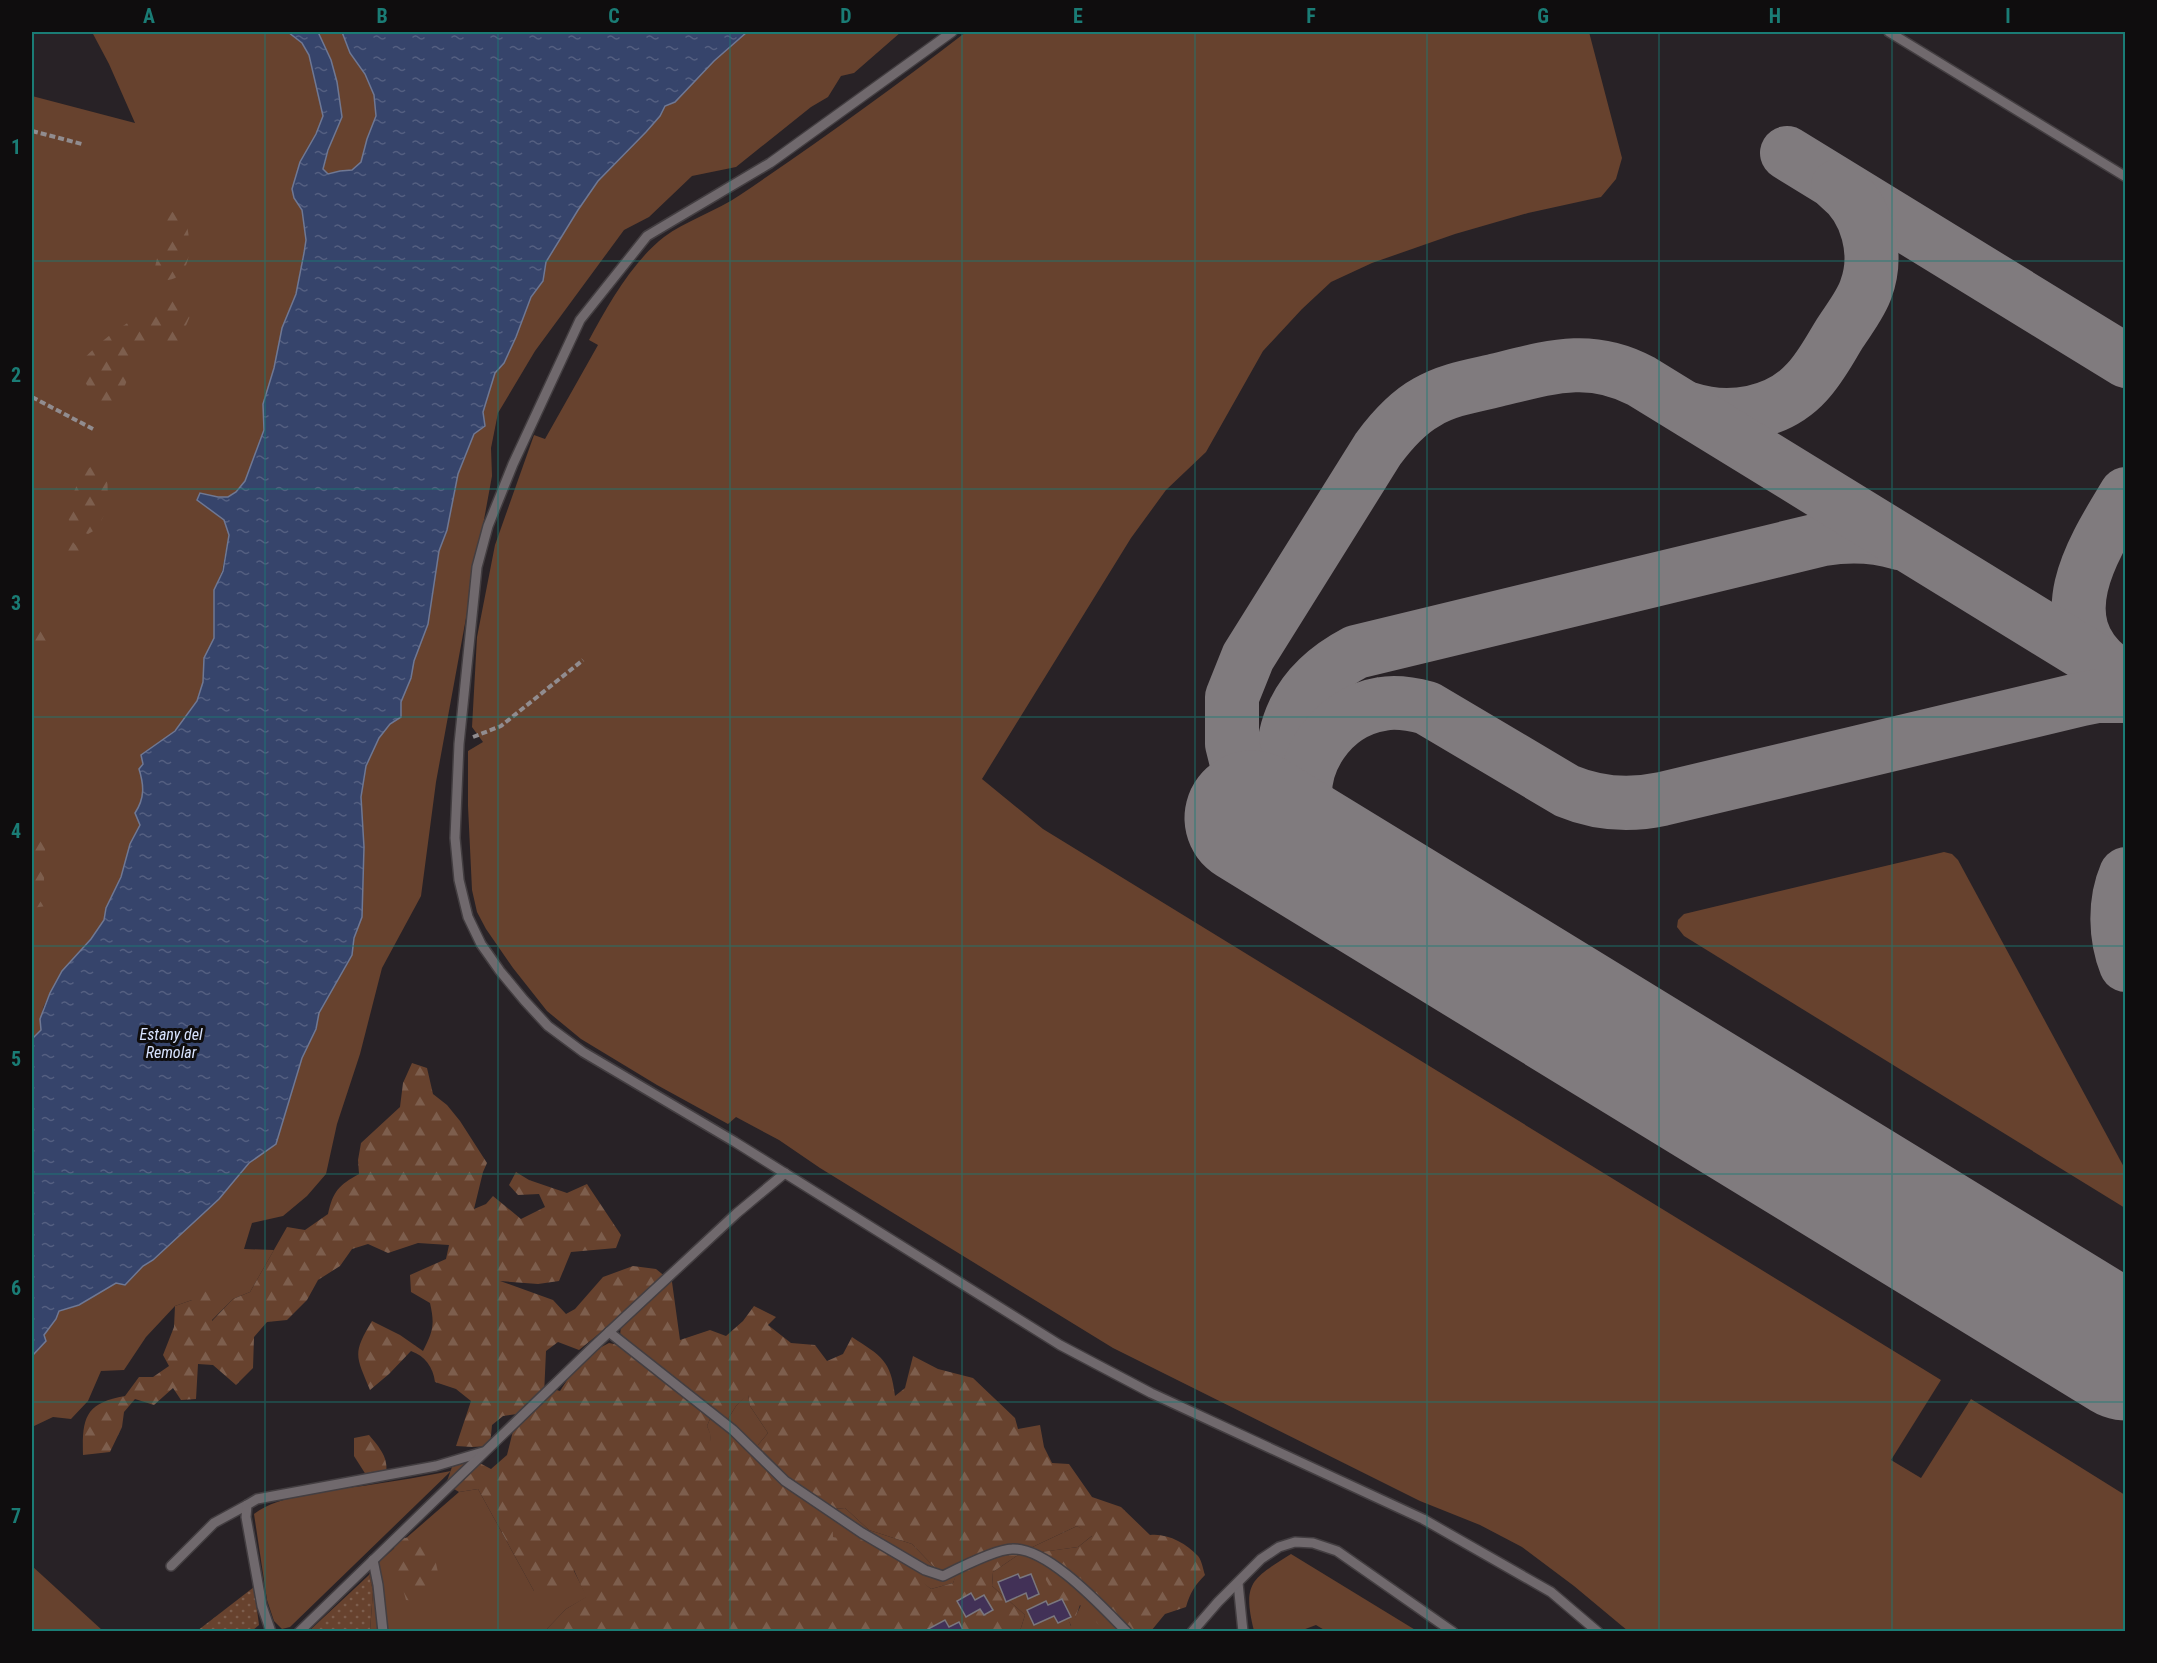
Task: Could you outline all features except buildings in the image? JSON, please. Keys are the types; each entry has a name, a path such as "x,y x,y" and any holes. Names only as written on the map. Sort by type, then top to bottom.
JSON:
{"lane":[{"path":"952,32 770,163 647,236 580,320 513,464 488,526 477,567 459,744 455,838 459,880 468,917 481,944 500,971 548,1026 583,1052 785,1173 1060,1345 1151,1393 1422,1519 1551,1592 1598,1632"},
{"path":"1889,32 2126,177"},
{"path":"299,1632 609,1332 737,1213 785,1173"},
{"path":"609,1332 733,1430 785,1481 862,1533 916,1565 943,1576 974,1561 1012,1549 1035,1553 1075,1581 1127,1632"},
{"path":"171,1566 214,1523 257,1499 436,1466 485,1451"},
{"path":"247,1505 246,1516 262,1606 271,1632"},
{"path":"1192,1632 1261,1559 1279,1547 1295,1542 1313,1543 1337,1551 1453,1632"},
{"path":"373,1560 383,1632"},
{"path":"1238,1583 1243,1632"}],"path":[{"path":"32,131 82,144"},
{"path":"32,397 93,429"},
{"path":"459,744 501,726 583,660"}],"green space":[{"path":"92,32 288,32 302,43 309,55 323,116 294,198 302,210 306,240 296,294 282,328 274,368 263,404 264,430 245,481 236,492 228,497 200,494 203,505 224,520 229,535 222,571 214,590 214,638 204,658 203,682 197,701 185,720 166,739 152,747 139,769 143,792 135,813 140,825 130,844 121,877 106,908 104,920 91,939 62,971 43,1008 41,1030 32,1039 32,96 135,123"},
{"path":"318,32 342,32 350,53 365,74 374,95 376,116 367,139 362,162 352,171 328,174 323,169 333,136 337,82 331,60"},
{"path":"747,32 901,32 854,73 841,76 828,97 811,107 736,167 692,176 649,217 624,230 535,351 498,413 491,448 492,476 436,782 421,896 382,968 360,1054 337,1124 326,1174 307,1196 283,1216 252,1223 244,1249 274,1250 250,1292 233,1299 211,1321 192,1300 175,1306 146,1337 124,1370 101,1371 88,1401 71,1419 53,1417 32,1427 32,1356 59,1311 80,1305 134,1274 219,1199 249,1163 276,1144 302,1058 316,1029 319,1013 352,955 354,938 362,917 364,847 361,797 366,766 379,738 390,724 401,717 401,702 428,624 439,551 447,530 458,474 474,434 485,426 483,412 495,373 504,363 531,297 543,281 546,262 598,181 646,132 660,116 665,106 675,102 714,61"},
{"path":"966,32 1589,32 1622,158 1616,179 1601,197 1528,213 1455,234 1372,263 1331,282 1302,309 1263,351 1206,452 1166,490 1131,538 982,779 1043,829 1941,1380 1891,1460 1921,1478 1971,1399 2125,1495 2125,1631 1628,1631 1522,1547 1480,1525 1420,1501 1113,1348 820,1168 779,1140 736,1117 728,1124 657,1085 581,1039 547,1011 513,968 477,912 472,890 468,751 483,742 472,727 477,637 495,545 534,435 545,439 598,345 589,340 596,327 631,271 652,247 672,231 731,201 826,136"},
{"path":"168,211 184,215 189,249 186,266 181,273 173,279 161,281 155,267"},
{"path":"166,298 182,299 191,314 178,344 164,348 143,342 118,402 102,404 93,397 77,366 104,340 134,319 145,324"},
{"path":"97,463 107,474 108,497 97,529 88,534 74,529 64,512 84,471"},
{"path":"72,541 83,553 80,570 64,567 56,550 59,542"},
{"path":"32,626 40,629 47,642 32,660"},
{"path":"32,819 34,823 46,824 44,880 46,906 32,908"},
{"path":"1944,852 1952,854 1958,860 2125,1169 2125,1208 1684,936 1677,927 1678,920 1684,914"},
{"path":"412,1063 427,1068 433,1094 447,1105 460,1121 487,1163 474,1209 486,1204 493,1196 521,1219 545,1207 539,1194 518,1195 509,1185 516,1172 529,1180 567,1193 587,1184 621,1235 616,1248 571,1252 559,1281 538,1284 500,1281 553,1300 566,1314 575,1309 603,1277 633,1266 656,1269 672,1282 680,1340 710,1330 726,1336 743,1321 754,1306 776,1317 768,1325 791,1343 815,1345 827,1361 843,1354 852,1337 883,1360 891,1374 895,1396 905,1388 913,1356 938,1369 973,1378 1015,1418 1018,1429 1040,1425 1044,1447 1052,1463 1069,1464 1092,1497 1121,1507 1150,1535 1176,1540 1198,1556 1205,1575 1193,1590 1186,1607 1165,1614 1151,1631 1105,1631 1080,1605 1072,1627 1046,1580 1041,1552 1078,1547 1092,1536 1077,1526 1024,1551 993,1572 992,1586 1025,1615 1020,1631 545,1631 566,1609 586,1597 574,1570 562,1592 534,1591 478,1489 459,1492 446,1484 452,1467 474,1460 491,1469 507,1455 513,1431 531,1412 503,1416 492,1425 490,1446 456,1446 471,1401 456,1389 435,1382 430,1367 424,1359 411,1351 370,1390 359,1362 361,1341 372,1321 400,1335 423,1351 432,1328 432,1311 430,1303 411,1292 410,1275 446,1259 449,1245 418,1243 388,1253 368,1244 352,1249 340,1266 318,1280 307,1300 287,1320 267,1322 254,1337 253,1368 236,1385 213,1365 198,1364 196,1399 181,1400 173,1388 154,1405 135,1399 124,1412 122,1427 110,1452 83,1455 85,1422 94,1408 101,1403 125,1396 139,1377 153,1377 169,1366 163,1355 174,1327 175,1306 192,1300 206,1291 212,1302 212,1321 233,1299 250,1292 287,1227 305,1230 328,1214 338,1190 359,1174 358,1160 361,1143 400,1107 403,1083","holes":["621,1325 620,1336 633,1348 609,1343 582,1357 560,1391 550,1388 544,1395 546,1351 558,1342 579,1350 606,1328","748,1395 750,1406 768,1433 758,1445 722,1440 716,1441 712,1450 707,1426 710,1419 726,1422 736,1406","845,1508 869,1530 912,1544 937,1570 958,1569 953,1583 931,1589 891,1554 874,1543 862,1539 833,1537 832,1509"]},
{"path":"748,1394 750,1406 768,1433 758,1445 711,1451 707,1426 710,1419 726,1422 736,1406"},
{"path":"369,1435 385,1458 386,1475 368,1478 354,1456 354,1438"},
{"path":"451,1471 290,1627 282,1629 274,1621 267,1600 254,1514 265,1507 293,1497"},
{"path":"478,1489 534,1591 573,1569 587,1597 566,1609 545,1631 370,1631 373,1591 369,1575 374,1566 459,1492"},
{"path":"845,1508 869,1530 912,1544 937,1570 959,1569 953,1583 931,1589 866,1540 842,1540 832,1537 832,1509"},
{"path":"1077,1526 1093,1535 1078,1547 1042,1552 1071,1626 1081,1605 1109,1631 1020,1631 1025,1615 992,1586 993,1572 1024,1551"},
{"path":"416,1536 432,1546 440,1581 431,1596 422,1603 406,1600 397,1567 393,1540"},
{"path":"1291,1554 1417,1631 1326,1631 1316,1625 1300,1631 1254,1631 1249,1602 1253,1583 1259,1576"},
{"path":"32,1566 103,1631 32,1631"},
{"path":"369,1575 373,1591 370,1631 309,1631"},
{"path":"254,1587 259,1625 252,1631 197,1631"}],"water":[{"name":"Estany del Remolar","path":"288,32 318,32 331,60 342,117 328,150 323,169 328,174 352,170 361,162 376,116 374,95 365,74 350,53 342,32 747,32 714,61 675,102 665,106 660,116 646,132 598,181 546,262 543,281 531,297 504,363 495,373 483,412 485,426 474,434 458,474 447,530 439,551 428,624 401,702 401,717 390,724 379,738 366,766 361,797 364,847 362,917 354,938 352,955 319,1013 316,1029 302,1058 276,1144 249,1163 219,1199 153,1260 143,1266 125,1285 116,1283 79,1305 59,1311 44,1335 46,1341 32,1356 32,1039 41,1030 40,1019 62,971 91,939 104,920 106,908 121,877 130,844 140,825 135,813 141,802 143,791 139,769 143,764 141,755 175,731 197,701 203,682 204,658 214,638 214,590 223,571 229,535 224,520 197,500 200,493 228,497 236,492 245,481 264,430 263,404 274,368 282,328 296,294 306,240 302,210 294,198 292,189 300,162 323,116 309,55 302,43"}],"taxiway":[{"path":"1787,153 2126,361"},
{"path":"1689,409 1704,413 1736,415 1767,408 1795,393 1821,364 1861,300 1870,275 1871,247 1863,219 1857,207 1838,186"},
{"path":"1297,845 1267,818 1252,796 1238,768 1232,744 1232,697 1248,657 1378,449 1400,422 1420,406 1443,394 1550,368 1586,365 1604,367 1641,381 2126,679"},
{"path":"2109,668 2091,648 2081,627 2079,605 2082,582 2090,559 2126,494"},
{"path":"1287,797 1284,751 1287,730 1294,711 1318,678 1356,652 1823,539 1861,536 1899,543"},
{"path":"1338,870 1309,821 1305,795 1307,776 1313,759 1333,729 1348,717 1382,704 1404,703 1427,708 1567,791 1590,799 1638,803 2082,699 2097,696 2126,696"},
{"path":"2126,874 2119,896 2117,919 2122,954 2126,965"}],"runway":[{"path":"1252,818 2126,1353"}]}
